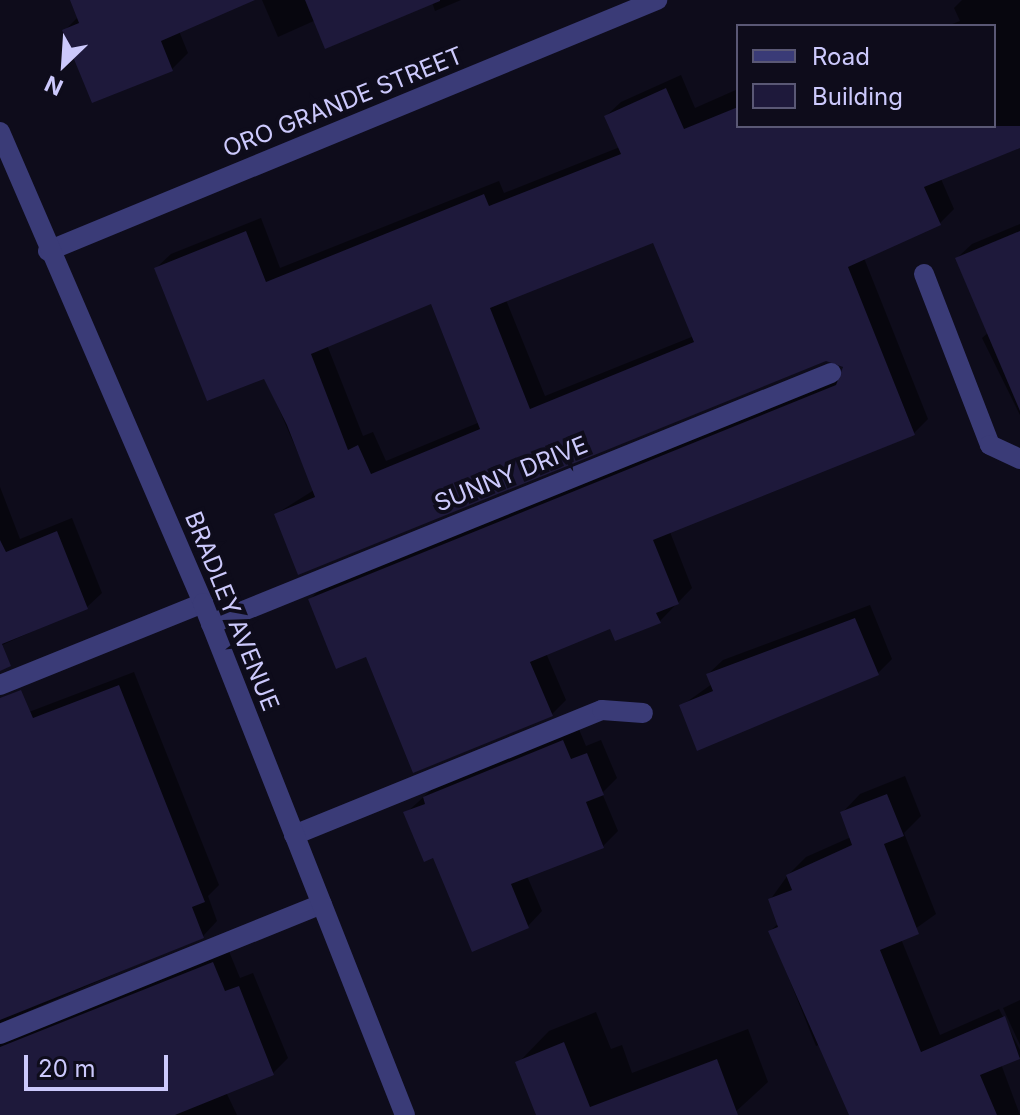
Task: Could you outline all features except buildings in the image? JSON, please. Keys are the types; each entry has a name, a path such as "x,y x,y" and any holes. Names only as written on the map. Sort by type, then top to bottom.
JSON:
{"street":[{"name":"ORO GRANDE STREET","path":"48,251 657,0"},
{"name":"BRADLEY AVENUE","path":"0,132 48,251 203,603 405,1115"},
{"path":"924,274 990,445 1020,459"},
{"name":"SUNNY DRIVE","path":"211,624 831,373"},
{"path":"0,685 203,603"},
{"path":"294,835 602,710 643,713"},
{"path":"0,1034 322,904"}]}
